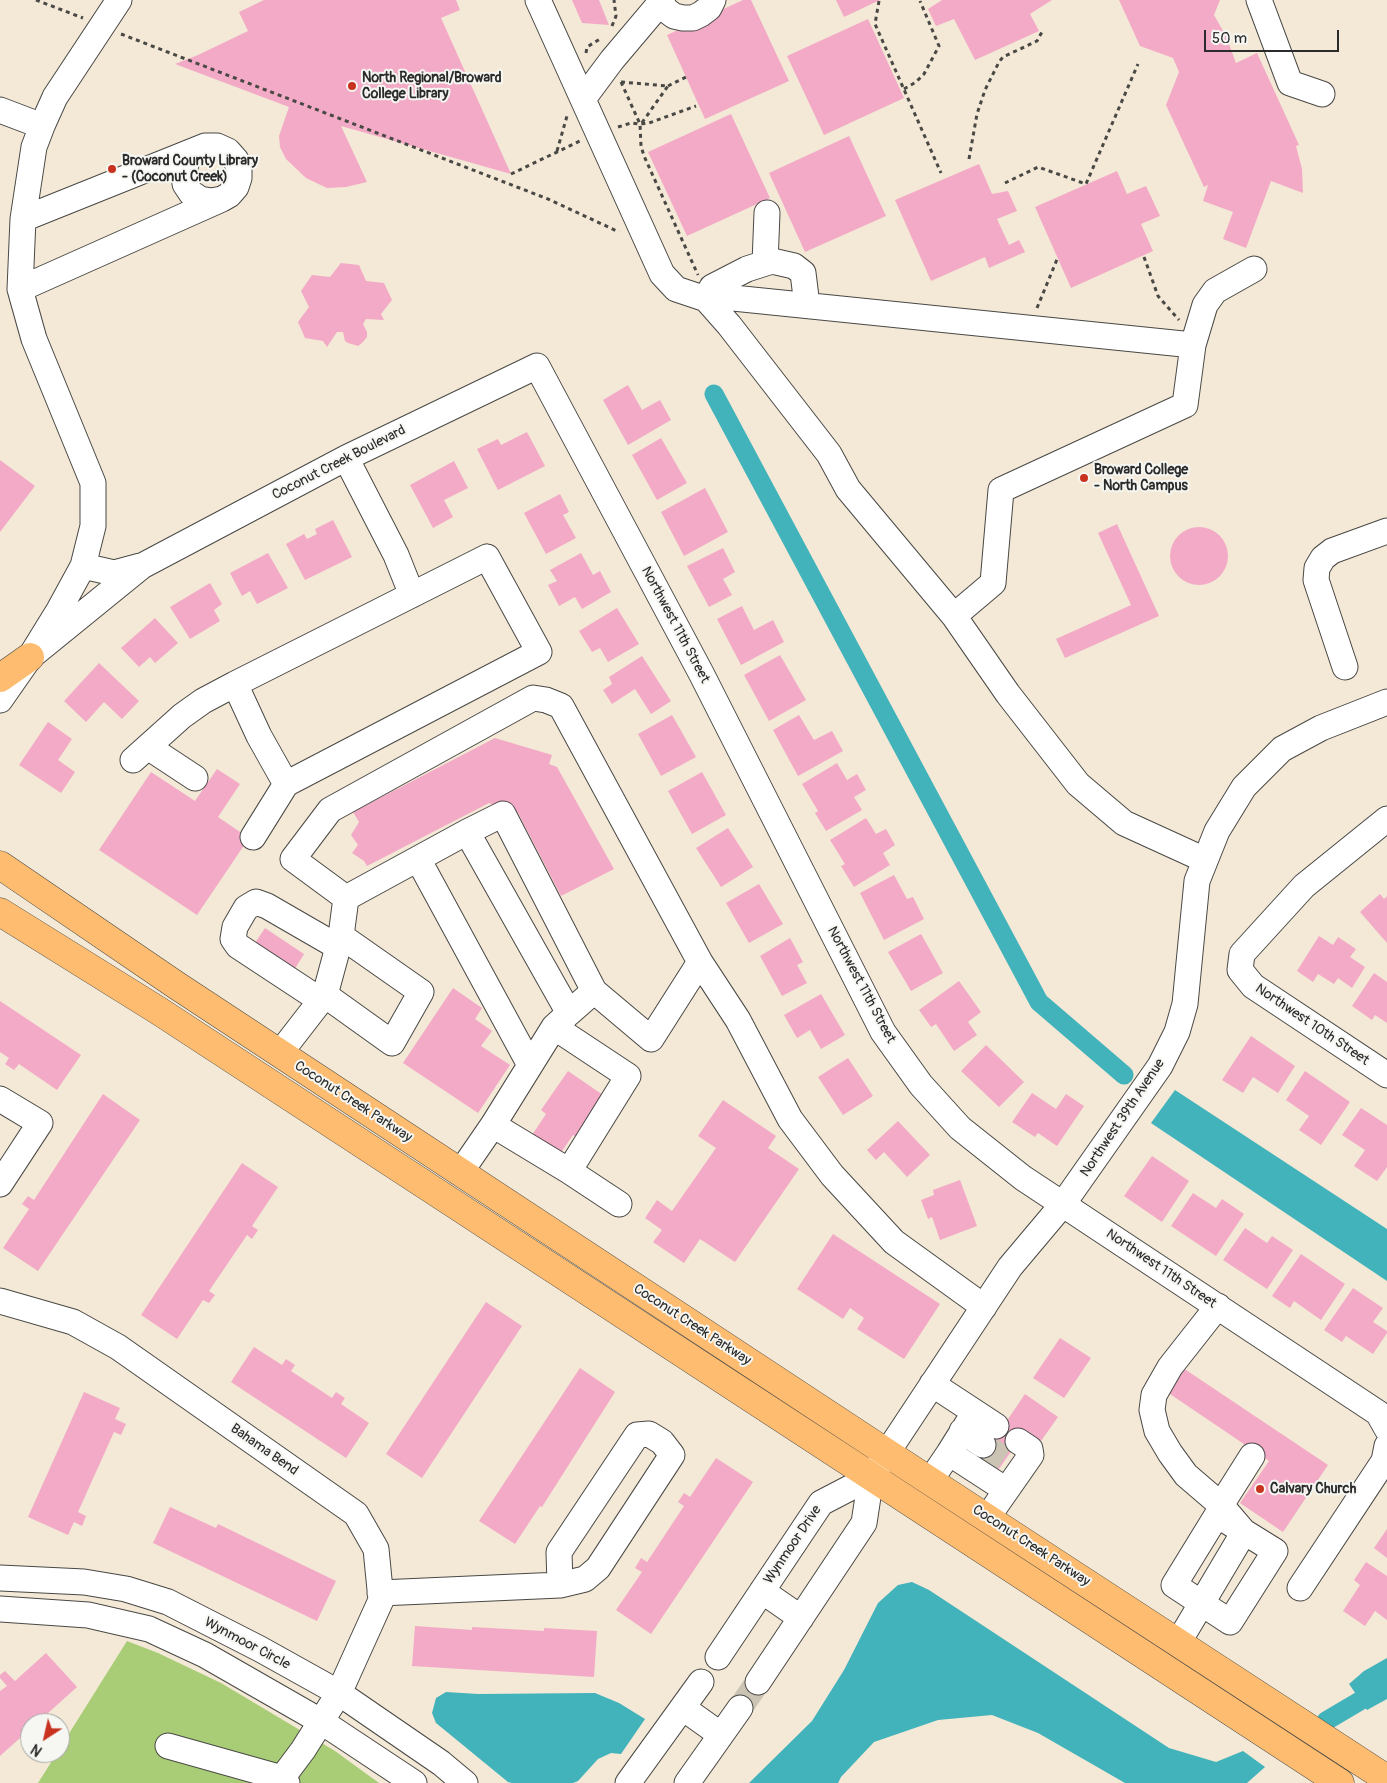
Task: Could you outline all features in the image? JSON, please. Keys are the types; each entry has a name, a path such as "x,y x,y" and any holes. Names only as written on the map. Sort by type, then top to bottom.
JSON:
{"main road":[{"path":"0,678 30,657"},
{"name":"Coconut Creek Parkway","path":"0,865 176,985 887,1453 1387,1779"},
{"name":"Coconut Creek Parkway","path":"0,912 159,1011 1340,1783"},
{"path":"240,1064 278,1071 424,1168 460,1172"}],"street":[{"path":"83,566 93,526 93,484 34,339 20,289 23,219 34,147 42,126 56,97 120,0"},
{"path":"538,0 662,274 676,289 703,291 733,298 807,306 1194,341"},
{"path":"583,99 660,1 666,10 674,16 692,18 709,8 713,0"},
{"path":"1260,0 1290,83 1322,94"},
{"path":"0,110 42,126"},
{"path":"20,289 230,195 236,187 239,169 236,160 228,152 217,146 205,146 23,219"},
{"path":"194,151 187,160 184,172 185,184 191,193 200,199 211,201 222,199"},
{"path":"144,171 157,175 167,182 174,192 176,204 172,216 163,226"},
{"path":"765,263 767,213"},
{"path":"703,291 746,268 772,261 794,266 803,273 807,306"},
{"path":"954,616 993,583 1000,490 1185,405 1194,341 1205,305 1215,291 1254,269"},
{"path":"703,291 828,454 848,489 954,616 1008,694 1078,784 1124,823 1205,860"},
{"name":"Coconut Creek Boulevard","path":"30,657 142,566 346,458 537,366"},
{"name":"Northwest 11th Street","path":"537,366 701,673 883,1032 921,1085 960,1128 1023,1178 1378,1412 1387,1429"},
{"path":"346,458 396,555 412,595"},
{"path":"1345,667 1316,580 1317,568 1323,558 1332,551 1387,531"},
{"path":"195,778 140,754 182,716 203,701 487,557 539,652 286,784 253,837"},
{"name":"Coconut Creek Boulevard","path":"0,700 30,657 83,566 114,573 142,566"},
{"path":"235,684 259,736 286,784"},
{"path":"346,898 293,859 330,810 533,698 546,700 562,706 700,962 738,1020 790,1119 832,1174 894,1242 984,1307"},
{"name":"Northwest 39th Avenue","path":"871,1477 1010,1267 1063,1204 1160,1066 1177,1032 1185,1004 1196,881 1217,831 1244,788 1282,749 1321,728 1387,702"},
{"path":"346,898 503,814 594,991 651,1039 700,962"},
{"name":"Northwest 10th Street","path":"1387,818 1304,886 1242,954 1240,970 1253,986 1387,1075"},
{"path":"468,832 562,1020 628,1076 569,1171"},
{"path":"418,859 530,1065"},
{"path":"280,1053 322,997 340,941 346,898"},
{"path":"256,902 340,941 422,992 392,1043 322,997 238,946 233,939 235,927 246,908 256,902"},
{"path":"460,1172 562,1020 594,991"},
{"path":"0,1098 40,1123 0,1184"},
{"path":"493,1124 620,1204"},
{"name":"Bahama Bend","path":"0,1301 73,1322 118,1347 356,1514 376,1549 381,1600 339,1693 322,1722 281,1781"},
{"path":"1218,1306 1170,1367 1154,1395 1152,1410 1157,1431 1186,1475 1221,1505 1244,1532"},
{"path":"932,1384 968,1422 990,1436"},
{"path":"930,1481 968,1422"},
{"path":"380,1593 560,1584 585,1579 598,1568 672,1455 662,1442 649,1434 637,1434 559,1552 560,1584"},
{"path":"1300,1588 1384,1461 1387,1446"},
{"path":"949,1453 1006,1490"},
{"path":"1221,1505 1252,1456"},
{"path":"987,1518 1006,1490 1015,1457"},
{"path":"758,1682 864,1523 871,1477"},
{"name":"Wynmoor Drive","path":"718,1657 821,1502 871,1477"},
{"path":"1218,1515 1244,1532 1275,1551 1230,1622 1174,1585 1218,1515"},
{"name":"Wynmoor Circle","path":"0,1578 84,1582 126,1589 168,1602 260,1649 339,1693 442,1763 465,1783"},
{"path":"762,1591 801,1618"},
{"path":"1178,1643 1201,1602"},
{"path":"0,1609 88,1615 149,1629 205,1655 322,1722 414,1783"},
{"path":"628,1783 701,1682"},
{"path":"682,1708 721,1735"},
{"path":"687,1783 740,1708"},
{"path":"168,1746 281,1781"}],"path":[{"path":"36,0 548,199 649,246"},
{"path":"878,1 875,24 941,173"},
{"path":"904,89 916,82 924,74 939,46 920,1"},
{"path":"969,159 977,114 988,82 999,62 1003,57 1037,42 1043,30"},
{"path":"612,60 668,86"},
{"path":"612,60 640,124 641,146 644,156 703,291"},
{"path":"1005,183 1038,167 1086,184 1138,64"},
{"path":"640,124 668,86 686,77"},
{"path":"1025,327 1036,310 1058,257"},
{"path":"1144,257 1158,296 1194,341"}],"green space":[{"path":"127,1641 158,1653 221,1683 335,1751 379,1783 38,1783 51,1763 70,1763 70,1732"}],"water":[{"path":"1175,1090 1387,1229 1387,1281 1151,1123"},
{"path":"912,1582 929,1590 1169,1748 1216,1762 1243,1751 1265,1767 1247,1783 1125,1783 1038,1733 992,1715 938,1720 874,1742 841,1777 838,1783 749,1783 812,1721 844,1670 878,1603 898,1585"},
{"path":"1387,1658 1387,1699 1367,1710 1349,1684 1364,1671"},
{"path":"446,1692 478,1694 595,1693 619,1703 645,1719 621,1754 611,1753 598,1759 578,1781 573,1783 512,1783 508,1782 436,1723 432,1713 436,1698"}],"building":[{"name":"North Regional/Broward College Library","path":"264,0 456,0 460,10 441,18 511,174 341,126 367,182 346,187 327,188 306,178 286,159 280,147 279,136 289,107 175,64 248,31 239,12"},
{"path":"572,0 599,0 609,25 582,23"},
{"path":"743,0 751,0 789,81 705,119 667,35"},
{"path":"836,0 880,0 844,17"},
{"path":"942,0 1052,0 1030,14 1039,31 975,60 954,19 936,26 928,9"},
{"path":"1119,0 1220,0 1214,15 1226,36 1236,63 1257,53 1299,145 1296,146 1302,169 1303,193 1271,181 1246,248 1223,239 1233,212 1203,201 1208,185 1204,187 1166,105 1179,72 1173,58 1140,46"},
{"path":"868,19 904,98 824,135 787,56"},
{"path":"731,114 770,198 687,236 648,152"},
{"path":"849,136 886,216 805,252 769,173"},
{"path":"979,164 992,194 1008,191 1017,211 997,219 1009,245 1019,240 1025,252 989,268 985,257 931,281 895,200"},
{"path":"1117,171 1127,194 1146,186 1160,216 1141,224 1153,251 1071,288 1035,207"},
{"path":"341,263 359,265 366,281 384,283 392,300 381,314 384,320 366,319 363,324 367,337 358,346 345,341 343,332 337,332 327,347 323,341 305,338 298,322 309,307 301,291 312,275 330,277"},
{"path":"628,385 642,410 660,400 671,420 628,445 603,400"},
{"path":"527,432 545,466 498,490 477,449 498,439 501,445"},
{"path":"661,438 687,483 657,500 632,455"},
{"path":"0,460 35,486 0,532"},
{"path":"454,461 468,488 444,500 453,517 433,528 410,485"},
{"path":"705,488 728,532 684,556 661,512"},
{"path":"560,494 569,512 563,515 576,538 546,554 524,513"},
{"path":"333,520 352,557 305,580 286,544 304,534 307,539 317,534 315,529"},
{"path":"1117,524 1159,616 1065,658 1056,639 1131,605 1098,533"},
{"path":"1199,527 1215,532 1223,540 1228,556 1223,572 1215,580 1199,585 1183,580 1175,572 1170,556 1175,540 1183,532"},
{"path":"723,548 735,572 723,579 732,595 709,607 687,566"},
{"path":"268,553 288,588 257,604 250,591 242,596 230,573"},
{"path":"581,553 593,575 600,571 611,592 582,609 575,597 559,606 548,585 557,581 550,570"},
{"path":"210,583 222,604 214,610 220,621 190,639 170,607"},
{"path":"742,606 754,630 773,620 784,642 741,665 717,619"},
{"path":"617,608 639,644 608,662 600,648 592,652 579,631"},
{"path":"155,618 178,643 155,663 150,657 139,667 121,648"},
{"path":"780,655 806,700 769,721 744,675"},
{"path":"642,656 671,701 651,714 635,689 612,704 603,690 612,684 609,677"},
{"path":"99,663 139,701 122,719 104,702 86,722 64,701"},
{"path":"672,715 696,757 661,776 638,734"},
{"path":"799,715 814,740 832,731 843,751 798,776 773,730"},
{"path":"48,722 72,739 58,760 75,772 61,793 19,765"},
{"path":"495,738 552,755 549,764 557,767 614,869 561,896 518,813 489,803 367,866 364,861 352,853 358,845 351,835 359,822 353,812"},
{"path":"837,763 847,780 857,774 866,790 854,797 862,810 826,831 815,813 818,811 802,784"},
{"path":"217,769 240,784 218,817 249,838 197,915 99,850 151,772 195,801"},
{"path":"702,772 726,815 692,834 668,791"},
{"path":"866,818 876,834 886,829 895,845 883,853 890,865 854,887 841,866 845,864 830,840"},
{"path":"728,828 753,867 721,887 696,848"},
{"path":"894,875 907,899 913,897 924,919 884,940 860,893"},
{"path":"759,884 783,924 749,943 726,903"},
{"path":"1380,894 1384,899 1387,896 1387,943 1360,912"},
{"path":"265,928 304,954 291,975 251,949"},
{"path":"921,934 943,973 911,991 888,952"},
{"path":"1319,936 1333,945 1338,937 1356,949 1350,957 1365,967 1352,988 1338,978 1334,984 1318,974 1313,982 1297,971"},
{"path":"790,938 803,962 797,965 807,983 782,996 760,956"},
{"path":"1374,973 1387,982 1387,1023 1375,1015 1372,1020 1352,1006"},
{"path":"959,981 981,1012 968,1022 977,1035 954,1051 936,1024 931,1027 919,1010"},
{"path":"453,988 482,1008 475,1019 492,1031 481,1046 510,1065 478,1113 403,1063"},
{"path":"821,994 845,1035 821,1049 810,1030 797,1038 784,1015"},
{"path":"0,1001 81,1055 57,1090 19,1064 14,1070 5,1064 9,1058 0,1052"},
{"path":"1251,1036 1295,1066 1278,1093 1253,1077 1243,1093 1222,1080"},
{"path":"986,1045 1024,1082 999,1107 961,1071"},
{"path":"848,1058 873,1096 843,1115 818,1077"},
{"path":"568,1071 606,1097 578,1138 573,1135 558,1157 530,1138 546,1114 541,1110"},
{"path":"1305,1071 1350,1102 1321,1145 1299,1130 1309,1116 1286,1100"},
{"path":"1032,1093 1056,1109 1066,1094 1084,1106 1057,1146 1038,1133 1035,1137 1012,1122"},
{"path":"103,1094 140,1120 38,1271 3,1248 29,1209 22,1204 28,1196 34,1200"},
{"path":"723,1100 776,1136 768,1148 799,1169 735,1262 700,1239 684,1263 653,1242 662,1230 645,1218 657,1200 672,1211 716,1148 698,1136"},
{"path":"1361,1108 1387,1125 1387,1167 1377,1181 1354,1166 1365,1150 1342,1135"},
{"path":"898,1121 930,1155 907,1177 884,1152 876,1160 867,1150"},
{"path":"1152,1156 1189,1181 1162,1222 1124,1196"},
{"path":"242,1163 278,1187 252,1226 258,1230 252,1239 247,1235 209,1291 215,1295 209,1303 203,1300 177,1339 141,1315"},
{"path":"960,1180 977,1226 940,1240 932,1217 928,1219 921,1200 934,1195 933,1190"},
{"path":"1193,1193 1216,1208 1222,1199 1244,1214 1216,1256 1171,1226"},
{"path":"1245,1228 1267,1243 1272,1236 1293,1250 1267,1289 1223,1260"},
{"path":"833,1234 940,1304 904,1359 857,1329 864,1318 850,1308 843,1319 797,1289"},
{"path":"1301,1254 1345,1284 1321,1320 1294,1301 1290,1308 1272,1296"},
{"path":"1353,1288 1383,1308 1373,1322 1387,1331 1387,1333 1373,1354 1346,1336 1342,1342 1324,1330"},
{"path":"486,1302 522,1326 422,1478 386,1454"},
{"path":"1060,1338 1091,1358 1064,1398 1033,1378"},
{"path":"254,1347 282,1365 286,1359 295,1365 291,1371 332,1398 336,1392 345,1398 341,1404 369,1423 346,1458 231,1382"},
{"path":"580,1368 615,1392 542,1507 540,1506 515,1544 479,1521"},
{"path":"1183,1368 1328,1465 1283,1532 1240,1503 1269,1461 1167,1392"},
{"path":"84,1392 120,1408 115,1419 126,1424 121,1435 114,1432 78,1512 86,1516 82,1526 74,1522 68,1535 28,1517"},
{"path":"1025,1394 1058,1417 1041,1441 1026,1430 992,1479 970,1463 1001,1419 1006,1422"},
{"path":"716,1458 753,1482 651,1634 616,1610 642,1572 635,1568 641,1558 647,1562 684,1506 678,1502 684,1493 690,1497"},
{"path":"170,1507 216,1528 218,1524 336,1581 317,1621 153,1543"},
{"path":"1387,1529 1387,1558 1374,1548"},
{"path":"1366,1562 1387,1576 1387,1620 1375,1611 1365,1626 1343,1611 1360,1585 1354,1580"},
{"path":"415,1626 472,1630 472,1627 544,1631 544,1628 597,1631 594,1677 412,1666"},
{"path":"46,1653 77,1687 48,1713 20,1713 20,1738 0,1756 0,1691 7,1686 0,1678 0,1675 5,1671 15,1681"}],"waterway":[{"path":"714,394 1039,1002 1124,1075"},
{"path":"1326,1721 1387,1685"}],"tunnel":[{"path":"983,1445 1006,1460"},
{"path":"740,1708 758,1682"}],"place":[{"name":"North Regional/Broward College Library","path":"352,86"},
{"name":"Broward County Library - (Coconut Creek)","path":"112,169"},
{"name":"Broward College - North Campus","path":"1084,478"},
{"name":"Calvary Church","path":"1260,1489"}]}
